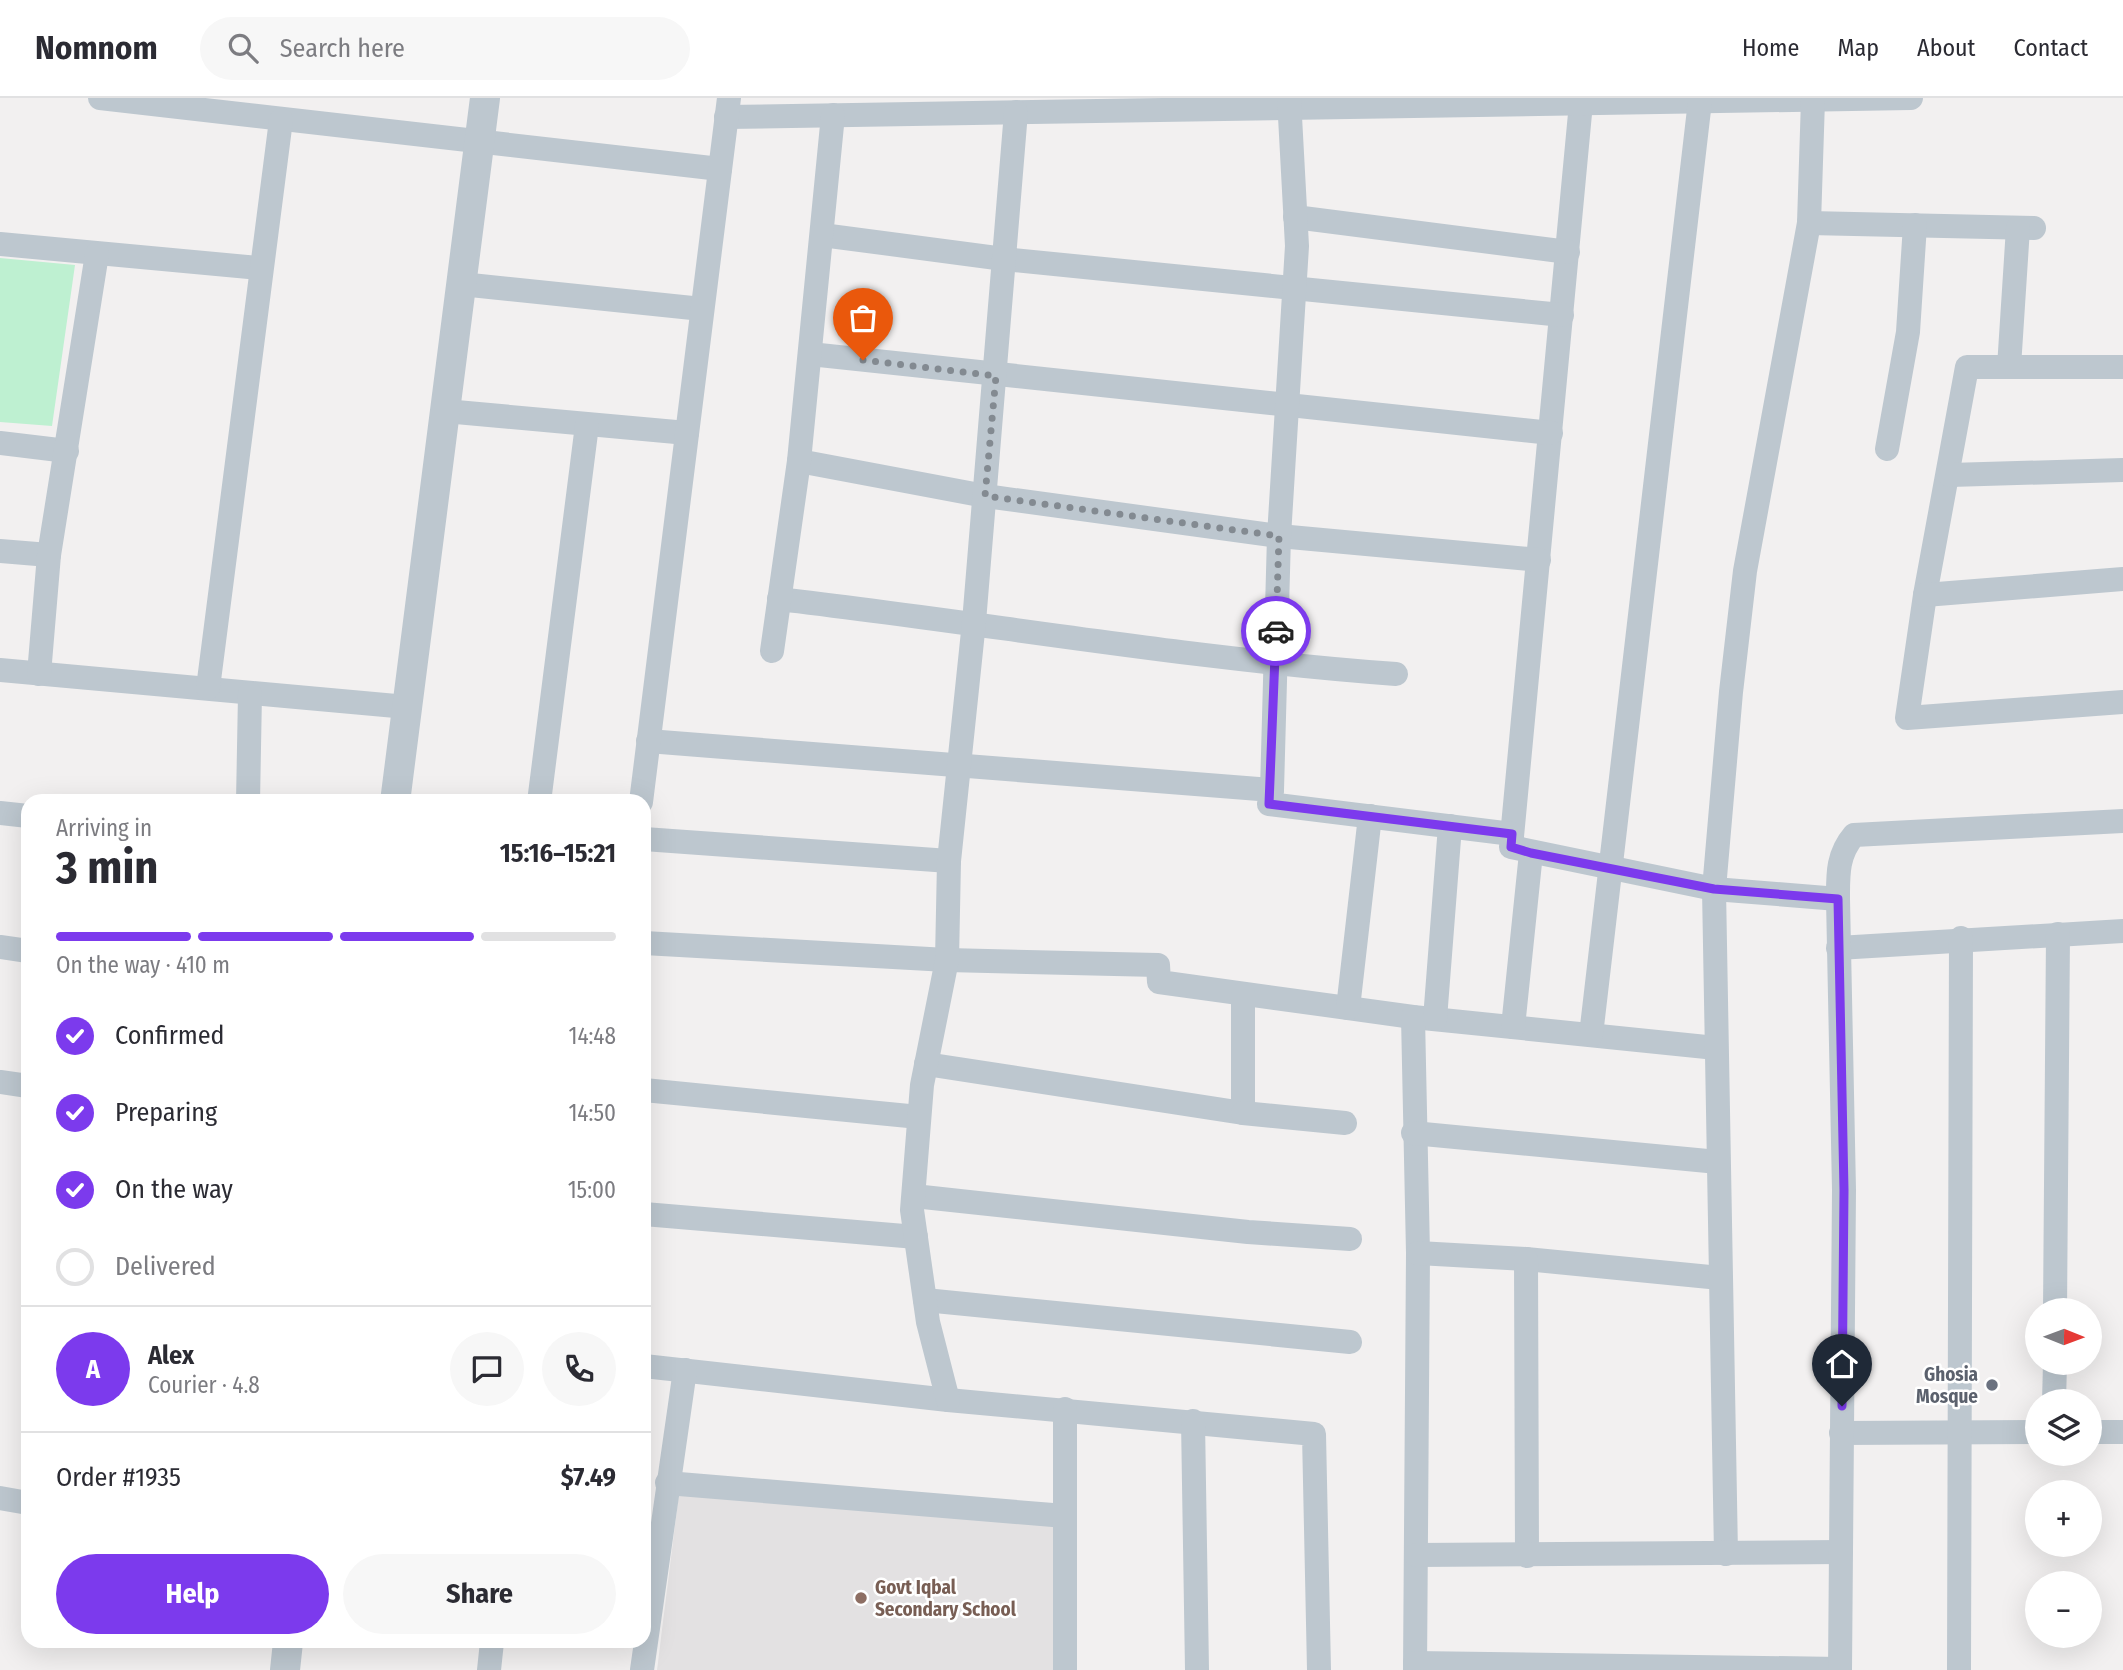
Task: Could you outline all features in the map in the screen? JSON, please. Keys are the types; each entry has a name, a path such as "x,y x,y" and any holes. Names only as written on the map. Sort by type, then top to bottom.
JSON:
{"street":[{"path":"100,98 720,169"},
{"path":"396,794 485,98"},
{"path":"642,794 727,107 832,115 1289,103 1581,103 1911,98"},
{"path":"1726,1554 1714,889 1731,692 1745,571 1809,223 1798,99"},
{"path":"1591,1035 1700,101"},
{"path":"1289,103 1295,217 1294,288 1279,536 1272,790 1269,804 1512,834"},
{"path":"1581,103 1511,847 1714,889 1838,899"},
{"path":"948,1400 925,1300 916,1237 914,1196 919,1117 926,1064 947,960 949,861 962,763 1016,112"},
{"path":"772,650 799,461 832,115"},
{"path":"208,688 259,268 281,120"},
{"path":"1295,217 1568,252"},
{"path":"1809,223 2026,228 2009,367"},
{"path":"1887,449 1908,332 1915,225"},
{"path":"822,235 1003,259 1562,315"},
{"path":"0,244 259,268"},
{"path":"39,674 49,555 97,254"},
{"path":"461,284 702,309"},
{"path":"810,354 996,376 1551,433"},
{"path":"2123,367 1967,367 1950,475 1925,595 1907,718 2123,702"},
{"path":"445,411 687,433"},
{"path":"540,794 587,425"},
{"path":"0,443 67,451"},
{"path":"799,461 985,496 1279,536 1539,560"},
{"path":"1950,475 2123,470"},
{"path":"0,551 49,555"},
{"path":"1925,595 2123,579"},
{"path":"779,599 974,622 1275,665 1396,674"},
{"path":"0,670 407,707"},
{"path":"248,794 250,694"},
{"path":"648,741 962,763 1272,790"},
{"path":"0,813 21,815"},
{"path":"1348,1008 1370,816"},
{"path":"1450,826 1424,1018 1413,1133 1418,1253 1415,1666 1840,1670 1844,1190 1838,899 1839,864 1844,846 1853,835 2123,821"},
{"path":"651,840 949,861"},
{"path":"1513,1027 1531,853"},
{"path":"1838,948 1961,938 2123,931"},
{"path":"2055,1298 2058,934"},
{"path":"1959,1670 1961,938"},
{"path":"651,943 947,960 1158,965 1159,982 1424,1018 1716,1048"},
{"path":"0,947 21,950"},
{"path":"1242,1113 1243,994"},
{"path":"926,1064 1242,1113 1345,1123"},
{"path":"0,1082 21,1085"},
{"path":"651,1091 919,1117"},
{"path":"1413,1133 1718,1162"},
{"path":"914,1196 1248,1232 1350,1239"},
{"path":"651,1215 916,1237"},
{"path":"1418,1253 1526,1259 1720,1278"},
{"path":"1526,1259 1527,1556"},
{"path":"925,1300 1350,1342"},
{"path":"651,1367 948,1400 1314,1434 1319,1670"},
{"path":"651,1603 685,1370"},
{"path":"1065,1409 1065,1670"},
{"path":"1193,1421 1197,1670"},
{"path":"1841,1433 2025,1432"},
{"path":"2102,1432 2123,1432"},
{"path":"667,1483 1065,1516"},
{"path":"0,1498 21,1502"},
{"path":"1416,1555 1841,1552"},
{"path":"285,1670 287,1648"},
{"path":"489,1670 491,1648"},
{"path":"642,1670 645,1648"}],"shaded area":[{"name":"Govt Iqbal Secondary School","path":"679,1493 1056,1525 1055,1670 657,1670"}],"green space":[{"path":"0,258 75,265 52,426 0,422"}],"way so far":[{"path":"863,360 996,376 985,496 1279,536 1276,631"}],"place":[{"name":"Ghosia Mosque","path":"1992,1385"},
{"name":"Govt Iqbal Secondary School","path":"861,1598"}],"route":[{"path":"1276,631 1272,790 1269,804 1512,834 1511,847 1531,853 1714,889 1838,899 1844,1190 1842,1406"}]}
